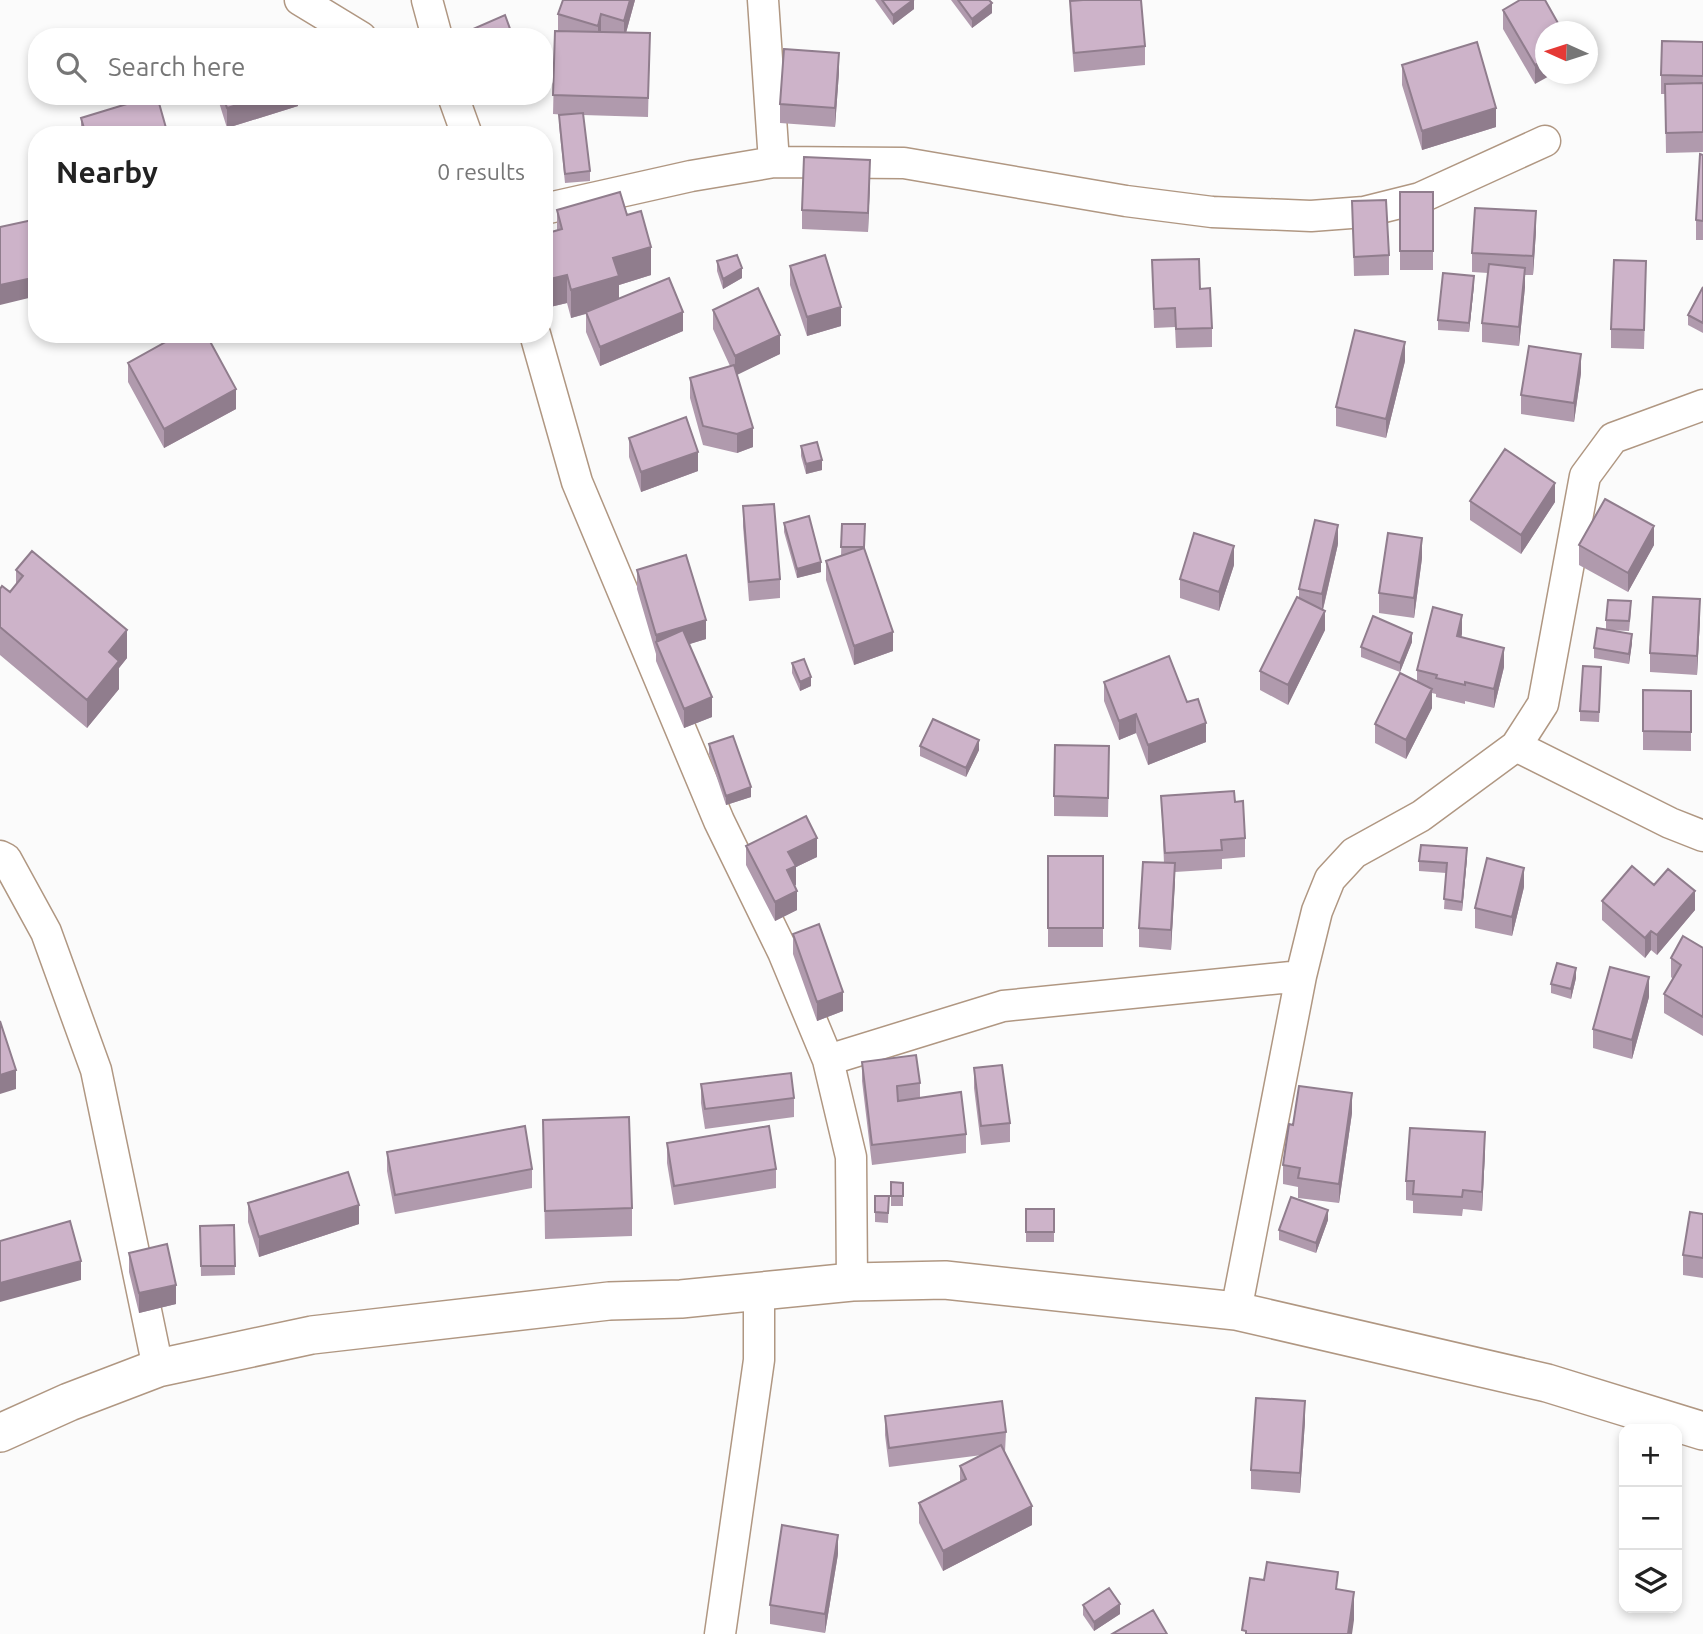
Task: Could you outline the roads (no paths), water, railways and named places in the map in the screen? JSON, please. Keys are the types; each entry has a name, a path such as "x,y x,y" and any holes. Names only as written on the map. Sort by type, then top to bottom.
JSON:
{"street":[{"path":"300,0 346,28"},
{"path":"763,0 775,162"},
{"path":"429,1 435,28"},
{"path":"456,105 464,126"},
{"path":"553,207 691,176 775,162 904,163 1125,201 1212,212 1311,216 1364,212 1420,198 1545,141"},
{"path":"538,343 577,482 719,821 783,952 828,1059 851,1157 852,1282"},
{"path":"1236,1311 1301,976 1317,911 1329,879 1354,853 1421,816 1516,746 1543,704 1585,476 1613,438 1703,405"},
{"path":"1516,746 1670,823 1703,836"},
{"path":"0,856 6,859 46,932 96,1070 158,1368"},
{"path":"828,1059 1003,1006 1301,976"},
{"path":"0,1433 69,1402 158,1368 312,1335 609,1301 681,1299 852,1282 945,1280 1236,1311 1547,1383 1703,1431"},
{"path":"720,1634 759,1360 759,1292"}]}
